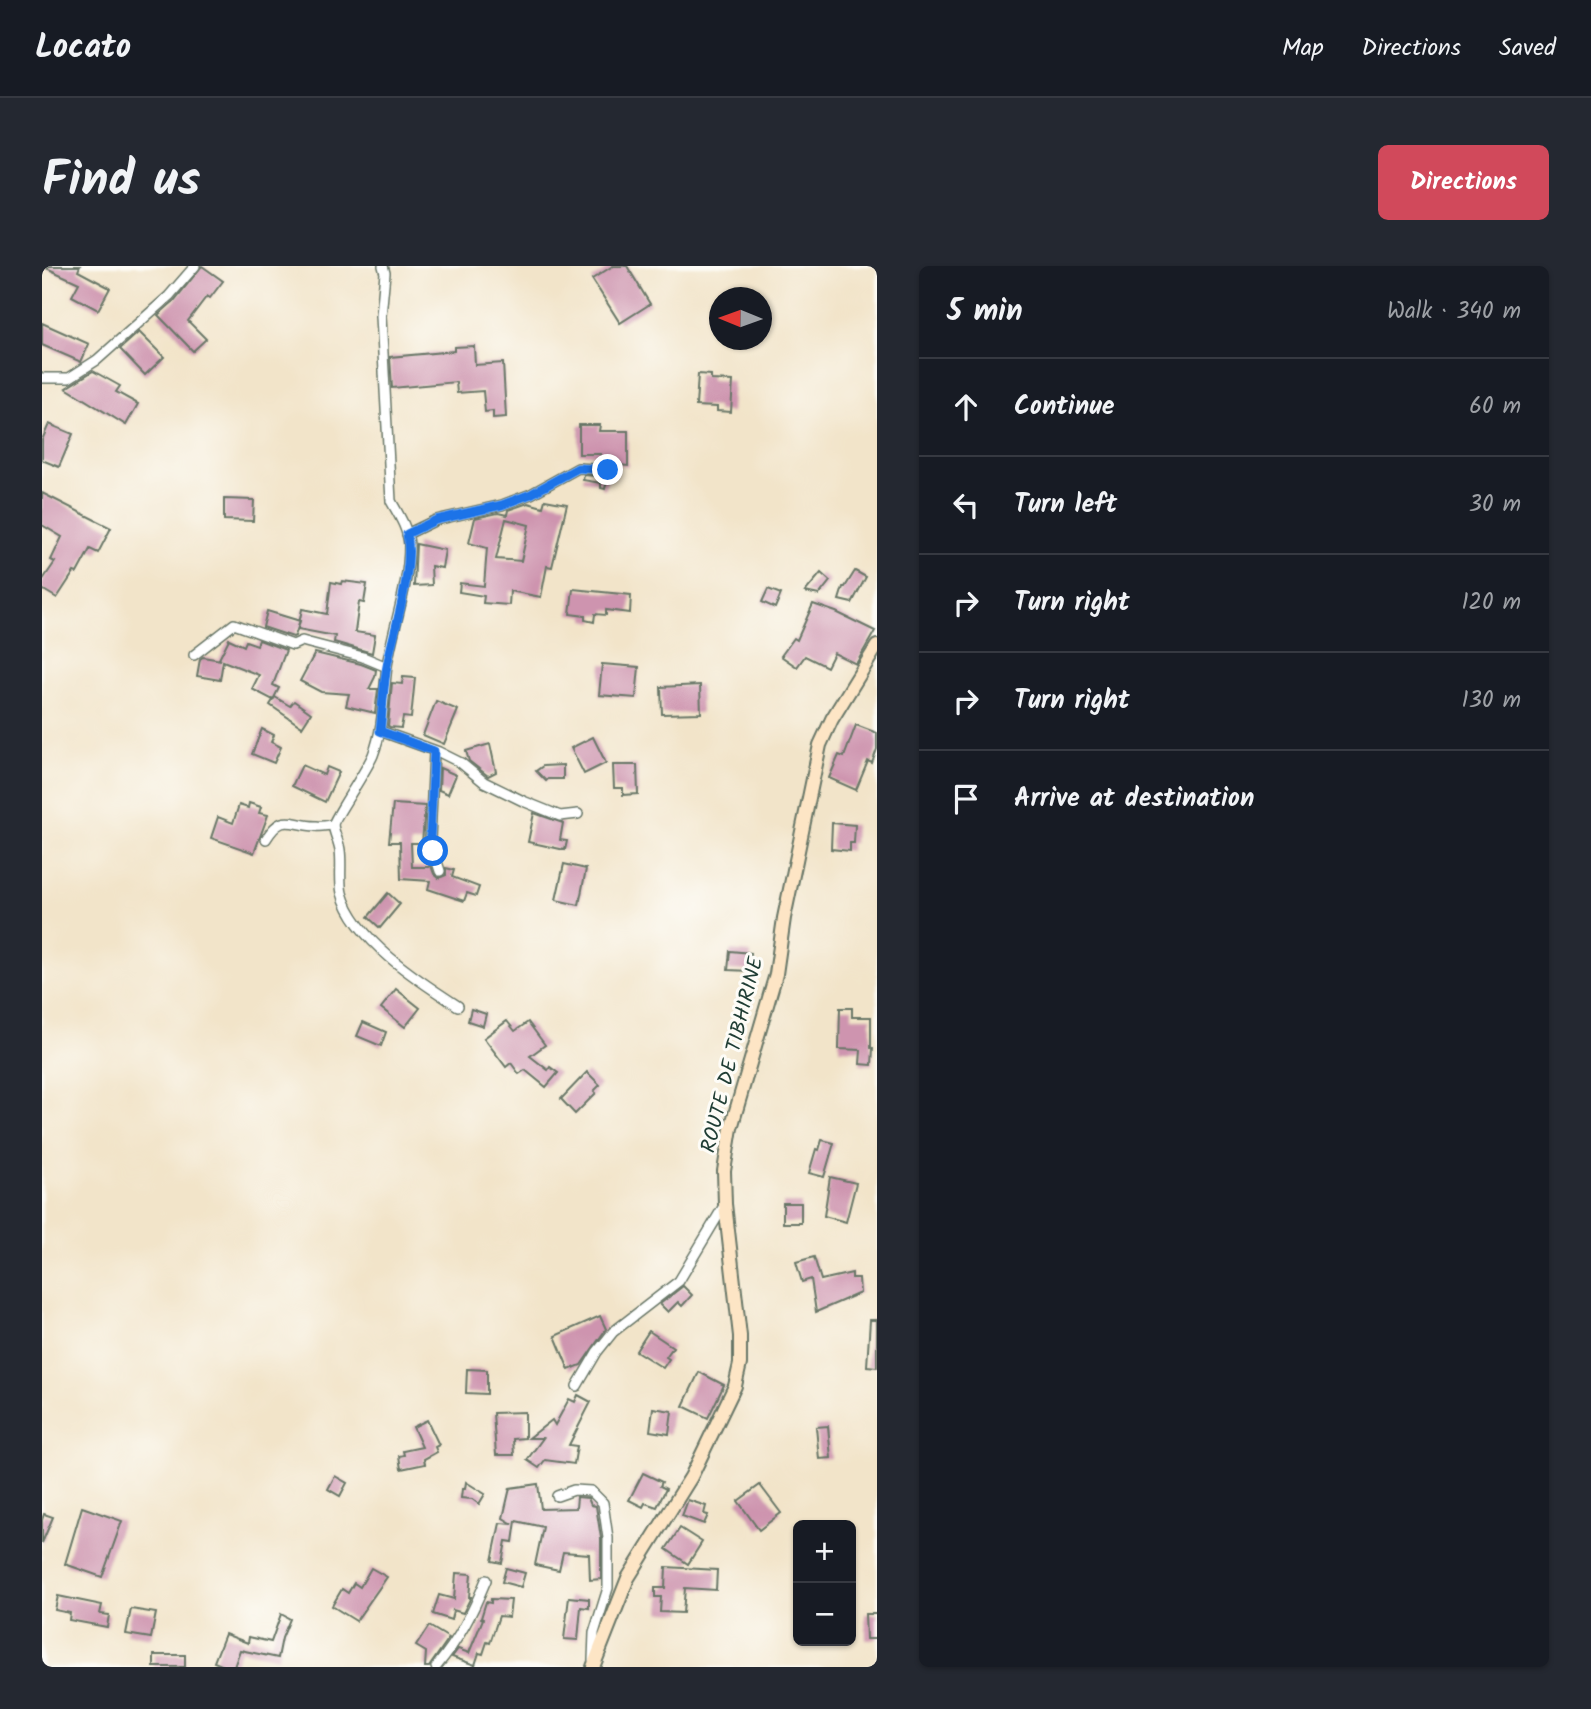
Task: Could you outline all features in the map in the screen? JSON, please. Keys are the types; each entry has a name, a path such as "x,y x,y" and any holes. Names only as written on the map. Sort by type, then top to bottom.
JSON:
{"street":[{"path":"42,378 69,378 97,360 169,296 195,266"},
{"path":"383,266 385,273 381,316 391,501 405,526 409,544 402,602 387,667 380,731 372,758 333,825 339,839 341,889 346,906 372,940 414,978 458,1006"},
{"path":"407,534 436,520 502,505 531,494 578,468 608,470"},
{"path":"194,655 234,624 293,645 302,641 363,657 387,667"},
{"name":"ROUTE DE TIBHIRINE","path":"593,1667 628,1578 691,1478 735,1386 740,1364 740,1336 725,1204 724,1171 731,1128 776,974 784,918 820,745 832,719 877,646"},
{"path":"380,731 461,763 484,782 523,801 560,816 578,814"},
{"path":"434,751 430,840 440,871"},
{"path":"266,839 273,827 285,821 316,826 333,825"},
{"path":"577,1386 597,1352 613,1332 679,1281 725,1204"},
{"path":"557,1496 574,1490 591,1491 603,1503 608,1538 608,1588 594,1633 593,1667"},
{"path":"436,1667 457,1642 486,1580"}],"building":[{"path":"42,266 80,266 78,271 110,288 98,310 72,296 79,283"},
{"path":"202,266 223,281 210,298 207,296 188,321 206,339 193,351 158,315 174,301"},
{"path":"613,266 627,266 650,304 620,323 592,279"},
{"path":"42,323 89,344 81,362 42,345"},
{"path":"139,332 164,357 145,375 120,349"},
{"path":"474,346 475,365 503,363 506,417 493,418 493,411 485,412 483,391 457,393 456,382 392,388 390,357 454,351 454,347"},
{"path":"93,371 120,386 116,392 138,404 126,425 66,388"},
{"path":"698,374 711,375 711,380 733,381 731,412 717,411 717,407 696,406"},
{"path":"49,424 73,434 59,467 42,460 42,440"},
{"path":"579,425 600,425 599,431 628,431 628,466 601,463 601,454 579,454"},
{"path":"584,475 608,477 605,489 601,488 601,483 583,480"},
{"path":"42,493 111,528 98,553 90,549 77,573 74,572 57,598 42,589 42,581 55,562 51,560 62,537 42,525"},
{"path":"224,499 254,500 253,521 224,520"},
{"path":"545,500 567,504 552,567 547,566 541,597 510,591 509,605 483,603 484,596 459,592 460,583 484,586 487,548 469,543 475,518 498,513 507,515 508,510 528,503 543,507","holes":["506,519 529,525 521,561 496,559"]},
{"path":"416,544 445,550 442,568 431,566 432,585 414,586"},
{"path":"855,571 866,577 852,603 839,600 843,587"},
{"path":"821,573 830,581 819,595 805,592"},
{"path":"342,581 367,584 364,603 359,602 355,632 375,635 372,653 334,642 335,636 298,629 302,609 327,614 331,582 341,584"},
{"path":"573,589 631,595 630,613 606,610 606,615 595,614 594,622 585,620 585,616 570,614"},
{"path":"768,589 781,594 775,608 762,602"},
{"path":"813,604 875,631 856,664 834,653 827,667 805,656 797,667 781,656 794,638 797,640"},
{"path":"267,611 300,621 295,636 263,627"},
{"path":"229,639 244,646 246,641 257,645 259,640 286,650 273,685 279,688 273,700 252,689 259,675 223,661 220,680 197,676 200,659 203,657 221,660 219,659"},
{"path":"315,653 376,670 369,689 378,689 375,713 346,706 349,694 321,692 300,681"},
{"path":"602,664 639,667 636,698 599,695"},
{"path":"403,677 415,678 411,718 403,717 401,728 390,727 392,683 402,684"},
{"path":"700,685 701,713 662,714 661,687"},
{"path":"275,697 290,706 294,701 311,713 302,727 270,705"},
{"path":"436,701 458,710 444,744 423,735"},
{"path":"856,725 877,733 877,749 872,763 868,761 856,790 829,778 839,755 844,757"},
{"path":"262,729 274,735 271,742 281,747 274,763 252,754"},
{"path":"593,737 606,763 584,774 571,748"},
{"path":"490,744 496,772 488,776 469,761 466,751"},
{"path":"302,765 324,775 327,767 339,772 325,802 292,786"},
{"path":"563,765 563,779 546,781 536,771 543,766"},
{"path":"613,765 637,765 638,794 623,795 623,788 614,788"},
{"path":"440,768 456,775 448,794 439,790"},
{"path":"249,803 261,807 259,813 268,815 254,853 211,838 218,817 233,823 239,805 248,808"},
{"path":"393,804 425,806 422,843 411,843 412,867 429,867 430,863 434,874 439,878 446,875 446,868 454,870 452,877 479,887 476,896 467,893 464,901 428,889 430,881 401,879 400,842 389,842"},
{"path":"534,813 563,823 560,840 567,841 565,850 528,842"},
{"path":"832,823 855,825 854,843 850,843 850,851 831,849"},
{"path":"564,864 586,869 579,905 556,900"},
{"path":"388,893 400,904 380,928 368,917"},
{"path":"730,951 751,953 750,971 728,970"},
{"path":"396,989 420,1008 405,1027 381,1008"},
{"path":"840,1008 852,1008 852,1017 871,1017 872,1065 860,1064 861,1050 839,1049"},
{"path":"471,1009 486,1014 483,1026 468,1021"},
{"path":"507,1021 515,1031 528,1022 545,1045 530,1056 548,1070 550,1067 558,1073 546,1087 525,1070 519,1074 511,1063 506,1067 484,1038"},
{"path":"363,1022 386,1032 381,1046 357,1036"},
{"path":"587,1072 600,1085 594,1091 596,1093 575,1114 561,1099"},
{"path":"822,1140 834,1143 824,1177 809,1173 816,1149 819,1150"},
{"path":"830,1177 856,1183 846,1222 824,1216"},
{"path":"783,1203 801,1203 801,1223 783,1223"},
{"path":"814,1257 821,1280 852,1273 852,1278 859,1278 860,1293 816,1312 811,1279 802,1282 796,1262"},
{"path":"683,1286 692,1295 682,1306 678,1302 668,1312 660,1304"},
{"path":"600,1316 606,1329 581,1365 569,1370 555,1336"},
{"path":"870,1320 877,1320 877,1367 867,1366"},
{"path":"649,1331 673,1347 663,1368 636,1351"},
{"path":"467,1369 487,1370 487,1394 466,1393"},
{"path":"699,1372 724,1385 708,1418 683,1406"},
{"path":"578,1395 591,1402 569,1445 577,1446 574,1464 545,1460 539,1468 527,1460 543,1438 529,1438 552,1420 555,1425 569,1399 575,1402"},
{"path":"653,1408 672,1411 669,1434 650,1431"},
{"path":"525,1412 525,1438 513,1439 514,1455 496,1455 493,1413"},
{"path":"427,1420 439,1445 435,1447 437,1452 424,1459 425,1464 401,1469 399,1456 404,1455 403,1451 422,1447 413,1427"},
{"path":"828,1426 831,1458 819,1459 816,1427"},
{"path":"643,1473 662,1482 660,1486 666,1489 657,1507 645,1503 643,1507 629,1500"},
{"path":"335,1476 347,1483 340,1496 328,1489"},
{"path":"466,1482 485,1494 479,1504 472,1499 461,1498"},
{"path":"538,1484 541,1509 576,1508 577,1497 588,1498 591,1505 596,1506 601,1538 601,1579 590,1580 589,1554 563,1552 559,1570 535,1565 543,1527 516,1521 513,1542 506,1541 502,1563 492,1561 500,1523 513,1524 503,1518 510,1488"},
{"path":"760,1485 781,1513 759,1530 738,1501"},
{"path":"688,1500 706,1506 704,1514 708,1515 704,1524 682,1516"},
{"path":"82,1507 122,1521 102,1577 65,1564"},
{"path":"44,1514 53,1517 42,1543 42,1520"},
{"path":"680,1528 702,1542 688,1564 666,1549"},
{"path":"666,1567 717,1570 716,1590 685,1588 683,1613 660,1612 661,1597 655,1597 655,1588 665,1588"},
{"path":"371,1568 387,1577 356,1621 332,1606 342,1589 348,1593 354,1583 360,1587"},
{"path":"506,1568 525,1573 521,1587 502,1582"},
{"path":"456,1573 471,1574 471,1597 463,1613 453,1610 451,1620 433,1614 439,1595 454,1599"},
{"path":"58,1596 102,1605 100,1614 109,1615 107,1627 69,1620 70,1613 55,1610"},
{"path":"569,1597 589,1599 589,1608 581,1607 578,1640 564,1639"},
{"path":"491,1599 511,1600 509,1617 499,1616 490,1643 487,1642 483,1654 479,1653 475,1665 452,1657 458,1649 469,1653 483,1619 481,1618 486,1602 491,1603"},
{"path":"131,1609 156,1613 151,1638 126,1634"},
{"path":"281,1614 290,1619 278,1658 240,1650 234,1667 214,1662 225,1634 248,1643 249,1637 271,1642"},
{"path":"865,1614 877,1614 877,1639 866,1639"},
{"path":"429,1626 449,1638 429,1667 425,1667 426,1652 416,1646"},
{"path":"154,1655 185,1655 185,1667 154,1667"}],"route":[{"path":"433,851 430,840 434,751 380,731 388,664 402,602 409,544 407,534 436,520 502,505 531,494 578,468 608,470"}]}
